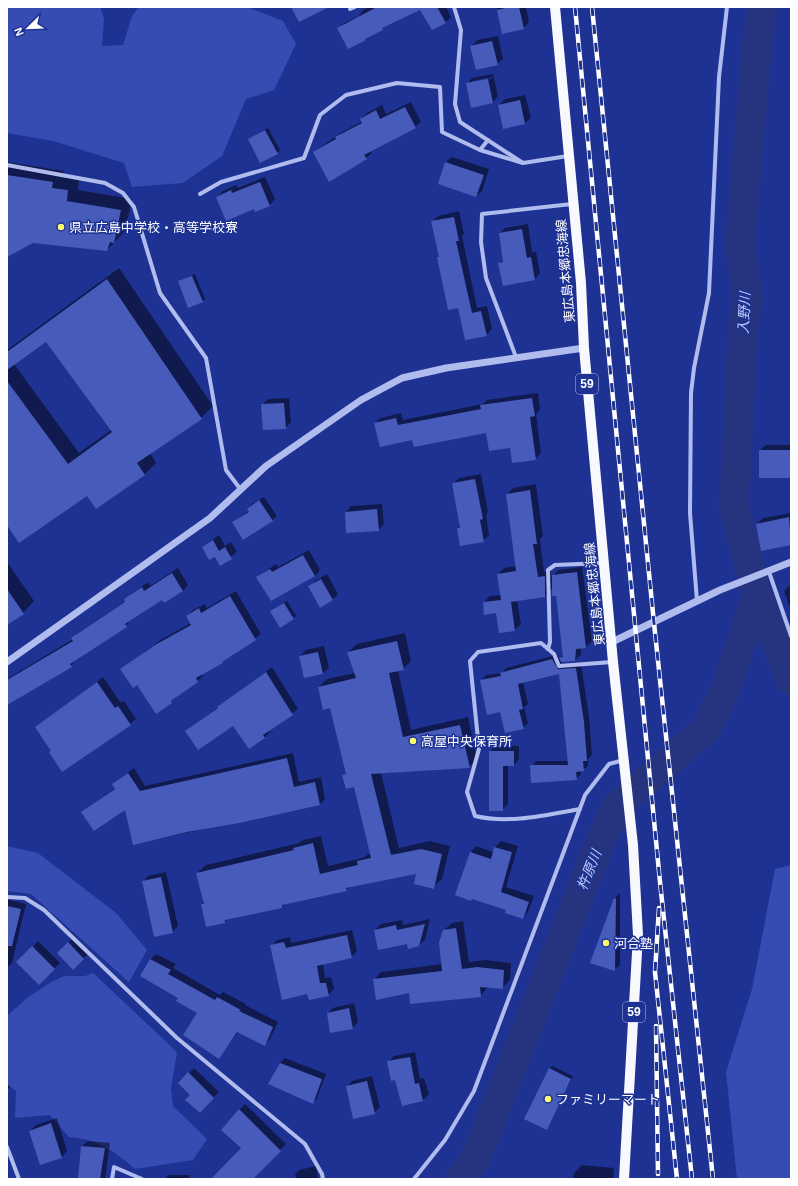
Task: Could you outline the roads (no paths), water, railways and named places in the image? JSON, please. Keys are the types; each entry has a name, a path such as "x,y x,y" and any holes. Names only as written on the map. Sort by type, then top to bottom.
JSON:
{"main road":[{"name":"東広島本郷忠海線","path":"555,7 581,283 584,348 613,662 633,845 638,934 624,1179"}],"street":[{"path":"454,7 461,30 455,104 460,122 524,163"},
{"path":"696,601 690,514 691,393 694,368 709,293 719,77 727,7"},
{"path":"200,194 221,182 304,158 320,115 346,95 397,83 440,87 442,132 480,150 524,163 568,156"},
{"path":"480,150 488,140"},
{"path":"7,165 105,183 123,193 134,207 160,293 206,358 226,470 241,490"},
{"path":"516,357 486,278 481,242 482,214 573,204"},
{"path":"7,662 210,518 266,466 361,400 402,378 446,368 584,348"},
{"path":"612,642 720,590 769,572 791,562"},
{"path":"548,649 550,642 548,570 555,565 604,563"},
{"path":"769,572 791,636"},
{"path":"580,809 527,818 487,818 475,816 467,792 479,749 470,661 478,652 541,643 554,654 559,666 613,662"},
{"path":"414,1179 445,1140 474,1091 585,795 609,764 624,760"},
{"path":"7,897 25,898 44,910 177,1038 305,1144 322,1174 323,1179"},
{"path":"7,1147 19,1179"},
{"path":"112,1179 114,1167 142,1179"}],"waterway":[{"name":"入野川","path":"762,7 757,45 740,244 748,299 743,327 734,508 757,594 791,680"},
{"name":"杵原川","path":"460,1179 476,1158 603,835 618,805 706,729 724,693 757,594"}],"railway":[{"path":"575,7 660,882 692,1179"},
{"path":"592,7 654,623 713,1179"},
{"path":"659,908 655,972 677,1179"},
{"path":"656,1026 658,1174"}],"place":[{"name":"県立広島中学校・高等学校寮","path":"61,227"},
{"name":"高屋中央保育所","path":"413,741"},
{"name":"河合塾","path":"606,943"},
{"name":"ファミリーマート","path":"548,1099"}]}
